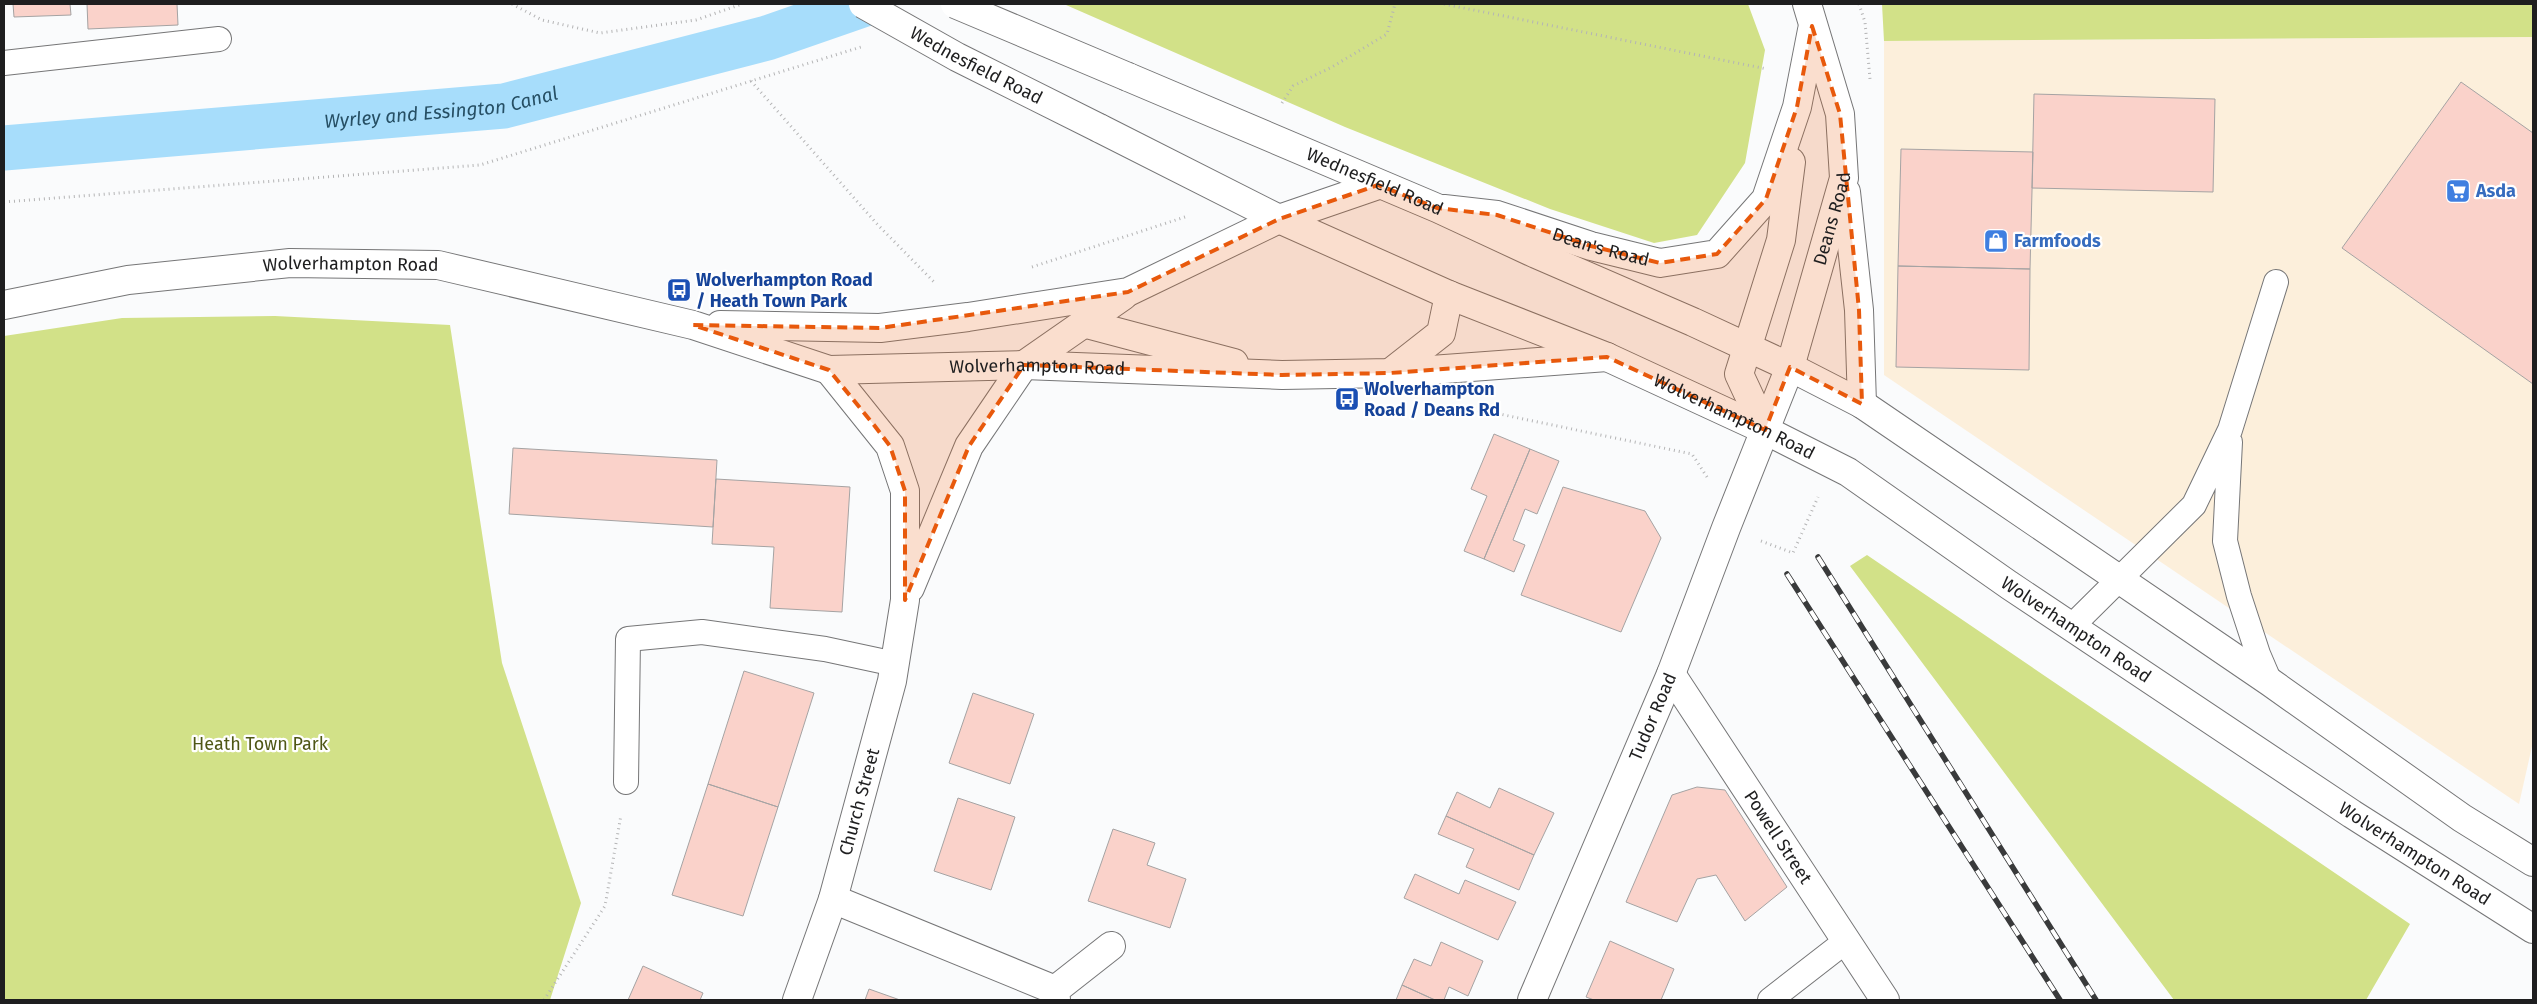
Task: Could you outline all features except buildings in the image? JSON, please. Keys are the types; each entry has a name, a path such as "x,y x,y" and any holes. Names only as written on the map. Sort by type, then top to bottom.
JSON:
{"street":[{"name":"Wednesfield Road","path":"863,4 957,57 1279,219"},
{"name":"Wednesfield Road","path":"955,4 1378,185 1437,208 1790,368"},
{"name":"Dean's Road","path":"1765,430 1738,374 1781,240 1809,15"},
{"name":"Deans Road","path":"1765,430 1790,368 1844,178 1840,114 1809,15"},
{"name":"Dean's Road","path":"1437,208 1497,215 1591,246 1660,263 1717,254 1766,199 1797,107"},
{"path":"1844,178 1859,310 1862,404"},
{"name":"Wolverhampton Road","path":"693,325 880,328 968,317 1128,292 1279,219 1378,185"},
{"name":"Wolverhampton Road","path":"1279,219 1449,295 1607,357 1765,430 1848,472 2072,627 2352,814 2533,929"},
{"name":"Wolverhampton Road","path":"4,305 128,280 290,263 438,265 693,325 829,370 1024,365 1282,375 1390,373 1607,357"},
{"name":"Church Street","path":"905,600 969,446 1024,365 1128,292"},
{"path":"1390,373 1441,333 1449,295"},
{"path":"1083,323 1282,375"},
{"path":"1790,368 1862,404 2270,682 2462,818 2533,862"},
{"name":"Church Street","path":"796,1000 833,899 894,664 905,600 905,491 890,446 829,370"},
{"name":"Tudor Road","path":"1532,1000 1672,674 1726,528 1765,430"},
{"name":"Powell Street","path":"1672,674 1885,1000"},
{"path":"833,899 1056,995 1111,946"}],"lane":[{"path":"4,63 219,39"},
{"path":"2072,627 2194,506 2230,430 2276,282"},
{"path":"2230,430 2225,541 2258,654 2270,682"},
{"path":"626,782 628,639 702,632 825,649 894,664"},
{"path":"1770,1000 1846,941"}],"path":[{"path":"512,4 542,20 600,33 696,20 742,4"},
{"path":"1263,135 1293,86 1332,67 1387,34 1395,4"},
{"path":"1444,4 1769,70"},
{"path":"4,202 480,165 862,46"},
{"path":"751,81 876,223 942,291"},
{"path":"1028,269 1188,216 1208,183"},
{"path":"1446,408 1485,411 1692,454 1718,493 1712,522 1793,553 1833,464"},
{"path":"544,1000 605,906 626,782"}],"highlighted area":[{"path":"1812,26 1840,114 1859,310 1862,404 1790,367 1765,430 1607,357 1390,373 1282,375 1024,365 969,446 905,600 905,491 890,446 874,425 829,370 693,325 880,328 1128,292 1279,219 1378,185 1437,208 1497,215 1591,246 1660,263 1717,254 1766,199 1797,107"}],"shaded area":[{"path":"2533,37 2533,742 2519,804 1884,375 1884,41"}],"green space":[{"path":"1748,4 1765,50 1745,163 1697,235 1654,243 1550,209 1345,127 1066,5"},
{"path":"1882,4 2533,4 2533,37 1884,41"},
{"name":"Heath Town Park","path":"275,316 450,325 502,663 581,903 550,1000 4,1000 4,336 122,318"},
{"path":"1867,555 2410,924 2366,1000 2174,1000 1850,566"}],"waterway":[{"name":"Wyrley and Essington Canal","path":"4,148 504,106 767,38 865,4"}],"railway":[{"path":"1818,557 2096,1000"},
{"path":"1787,574 2060,1000"}],"place":[{"name":"Asda","path":"2458,191"},
{"name":"Farmfoods","path":"1996,241"},
{"name":"Wolverhampton Road / Heath Town Park","path":"679,290"},
{"name":"Wolverhampton Road / Deans Rd","path":"1347,399"}]}
